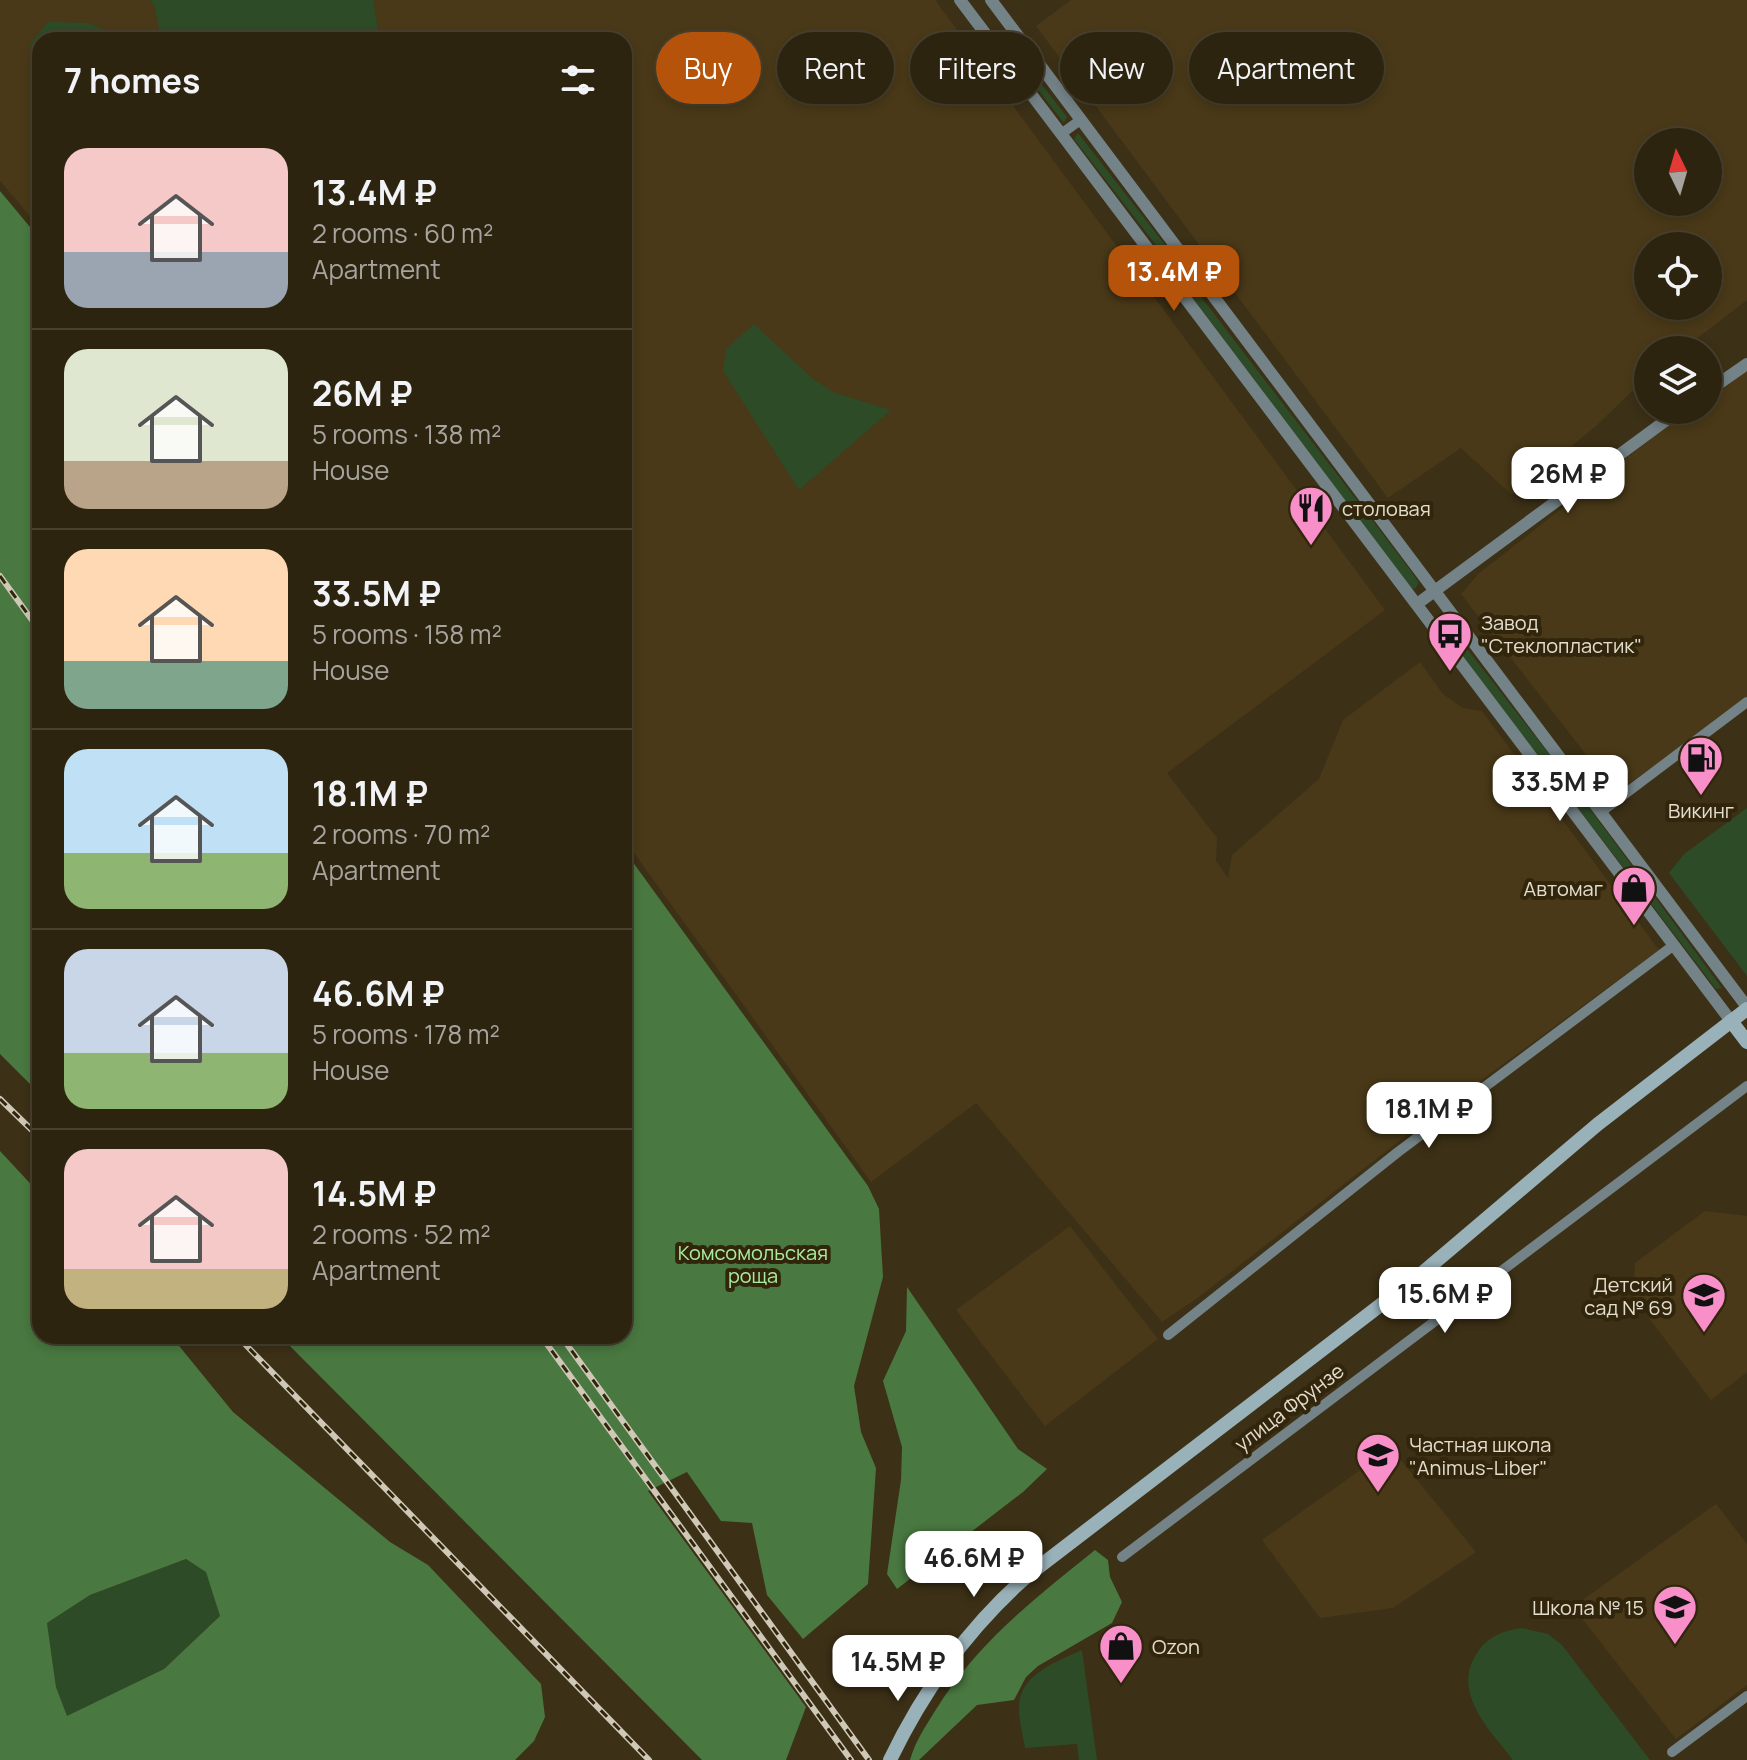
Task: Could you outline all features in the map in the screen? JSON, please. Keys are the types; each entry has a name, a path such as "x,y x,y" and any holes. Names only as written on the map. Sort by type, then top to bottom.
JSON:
{"main road":[{"path":"890,1760 942,1668 989,1611 1043,1563 1421,1274 1598,1124 1747,1008"},
{"path":"1731,1021 1747,1042"}],"street":[{"path":"960,0 1731,1021"},
{"path":"991,0 1747,1008"},
{"path":"1061,134 1079,121"},
{"path":"1722,381 1747,364"},
{"path":"1417,604 1661,424"},
{"path":"1444,639 1443,631 1447,625 1461,626"},
{"path":"1601,812 1747,702"},
{"path":"1168,1335 1398,1152 1674,945"},
{"name":"улица Фрунзе","path":"1122,1557 1747,1086"},
{"path":"1672,1752 1747,1696"}],"shaded area":[{"path":"0,0 935,0 959,32 910,32 910,104 1012,104 1385,610 1167,773 1217,838 1216,861 1228,878 1232,855 1319,779 1343,720 1420,662 1443,694 1463,708 1482,711 1659,950 1412,1131 1199,1297 1162,1322 976,1103 871,1182 632,850 632,32 32,32 32,219 0,181"},
{"path":"1071,0 1747,0 1747,300 1722,319 1722,232 1634,232 1634,320 1721,320 1700,336 1634,336 1634,389 1596,426 1512,495 1461,448 1388,498 1094,104 1173,104 1173,32 1060,32 1060,58 1044,37 1044,32 1036,26"},
{"path":"1747,368 1747,699 1616,793 1461,594 1478,574 1670,424 1722,424 1722,386"},
{"name":"Детский сад № 69","path":"1705,1211 1747,1216 1747,1372 1711,1400 1633,1297 1635,1263"},
{"path":"1070,1226 1158,1339 1045,1426 956,1310"},
{"name":"Частная школа \"Animus-Liber\"","path":"1391,1448 1476,1552 1393,1608 1320,1618 1262,1540"},
{"name":"Школа № 15","path":"1716,1504 1747,1544 1747,1685 1676,1739 1573,1607"}],"green space":[{"path":"150,0 373,0 379,32 159,32 155,7"},
{"path":"48,22 86,23 112,32 40,32"},
{"path":"1044,87 1067,117 1064,123 1044,97"},
{"path":"1078,133 1166,246 1162,253 1074,139"},
{"path":"0,191 32,229 32,1086 0,1054"},
{"path":"1176,264 1411,571 1419,583 1415,589 1411,588 1172,270"},
{"path":"754,324 813,379 835,393 891,410 799,490 723,371 726,349"},
{"path":"1453,631 1553,759 1722,988 1716,989 1485,686 1449,637"},
{"path":"1747,808 1747,976 1669,873 1684,854"},
{"name":"Комсомольская роща","path":"632,861 868,1186 879,1209 883,1277 854,1386 861,1432 876,1468 868,1584 803,1639 767,1595 752,1523 721,1521 687,1472 648,1491 806,1707 786,1760 702,1760 288,1344 632,1344"},
{"path":"0,1151 32,1185 32,1344 178,1344 233,1412 390,1542 428,1565 541,1684 545,1717 534,1741 515,1760 0,1760","holes":["186,1559 206,1572 220,1616 164,1669 67,1716 56,1687 47,1623 90,1595"]},
{"path":"907,1287 1018,1449 1047,1469 1023,1492 897,1589 887,1574 901,1480 902,1447 883,1381 906,1331"},
{"path":"1095,1550 1108,1560 1110,1577 1122,1602 1112,1623 1038,1666 1026,1677 1014,1700 977,1705 919,1760 910,1760 928,1723 969,1664 1029,1604"},
{"path":"186,1559 206,1571 220,1616 164,1669 67,1717 56,1687 47,1623 90,1595"},
{"path":"1522,1628 1548,1634 1562,1645 1650,1760 1513,1760 1476,1709 1468,1680 1471,1665 1483,1645 1498,1634"},
{"path":"1082,1650 1097,1760 1079,1760 1077,1744 1025,1748 1019,1705 1026,1684 1042,1670"}],"railway":[{"path":"0,576 32,620"},
{"path":"0,1099 32,1130"},
{"path":"245,1344 649,1760"},
{"path":"547,1344 851,1760"},
{"path":"567,1344 869,1760"}],"place":[{"name":"столовая","path":"1311,547"},
{"name":"Завод \"Стеклопластик\"","path":"1450,673"},
{"name":"Викинг","path":"1701,797"},
{"name":"Автомаг","path":"1634,927"},
{"name":"Детский сад № 69","path":"1704,1334"},
{"name":"Частная школа \"Animus-Liber\"","path":"1378,1494"},
{"name":"Школа № 15","path":"1675,1646"},
{"name":"Ozon","path":"1121,1685"}]}
